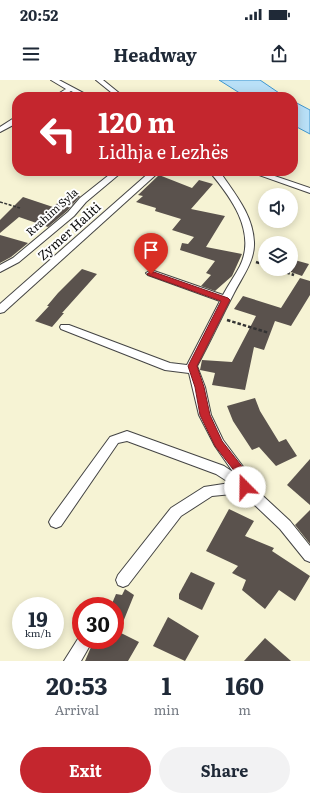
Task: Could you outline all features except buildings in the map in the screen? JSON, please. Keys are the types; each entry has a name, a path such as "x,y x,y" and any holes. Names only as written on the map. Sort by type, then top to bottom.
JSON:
{"street":[{"path":"54,80 77,92"},
{"path":"99,80 114,92"},
{"path":"65,92 70,89"},
{"path":"0,130 12,123"},
{"name":"Rrahim Syla","path":"0,269 16,260 71,214 83,200 113,176"},
{"name":"Zymer Haliti","path":"0,310 150,176"},
{"path":"218,176 241,208 249,234 250,244 245,265 216,317 192,366 199,387 205,415 218,443 240,472 245,487"},
{"path":"266,176 310,191"},
{"path":"151,274 226,300"},
{"path":"65,327 169,367 193,370"},
{"path":"56,522 114,440 127,436 220,470 245,487 285,525 310,556"},
{"path":"123,580 176,512 209,491 245,487"},
{"path":"72,661 79,649"}],"path":[{"path":"0,202 20,208"},
{"path":"216,317 269,333"}],"shaded area":[{"path":"0,80 310,80 310,661 0,661"}],"water":[{"path":"219,80 260,80 278,92 238,92"},
{"path":"298,104 310,110 310,134 298,128"}],"route":[{"path":"151,274 226,300 192,366 199,387 205,415 218,443 240,472 245,487"}]}
